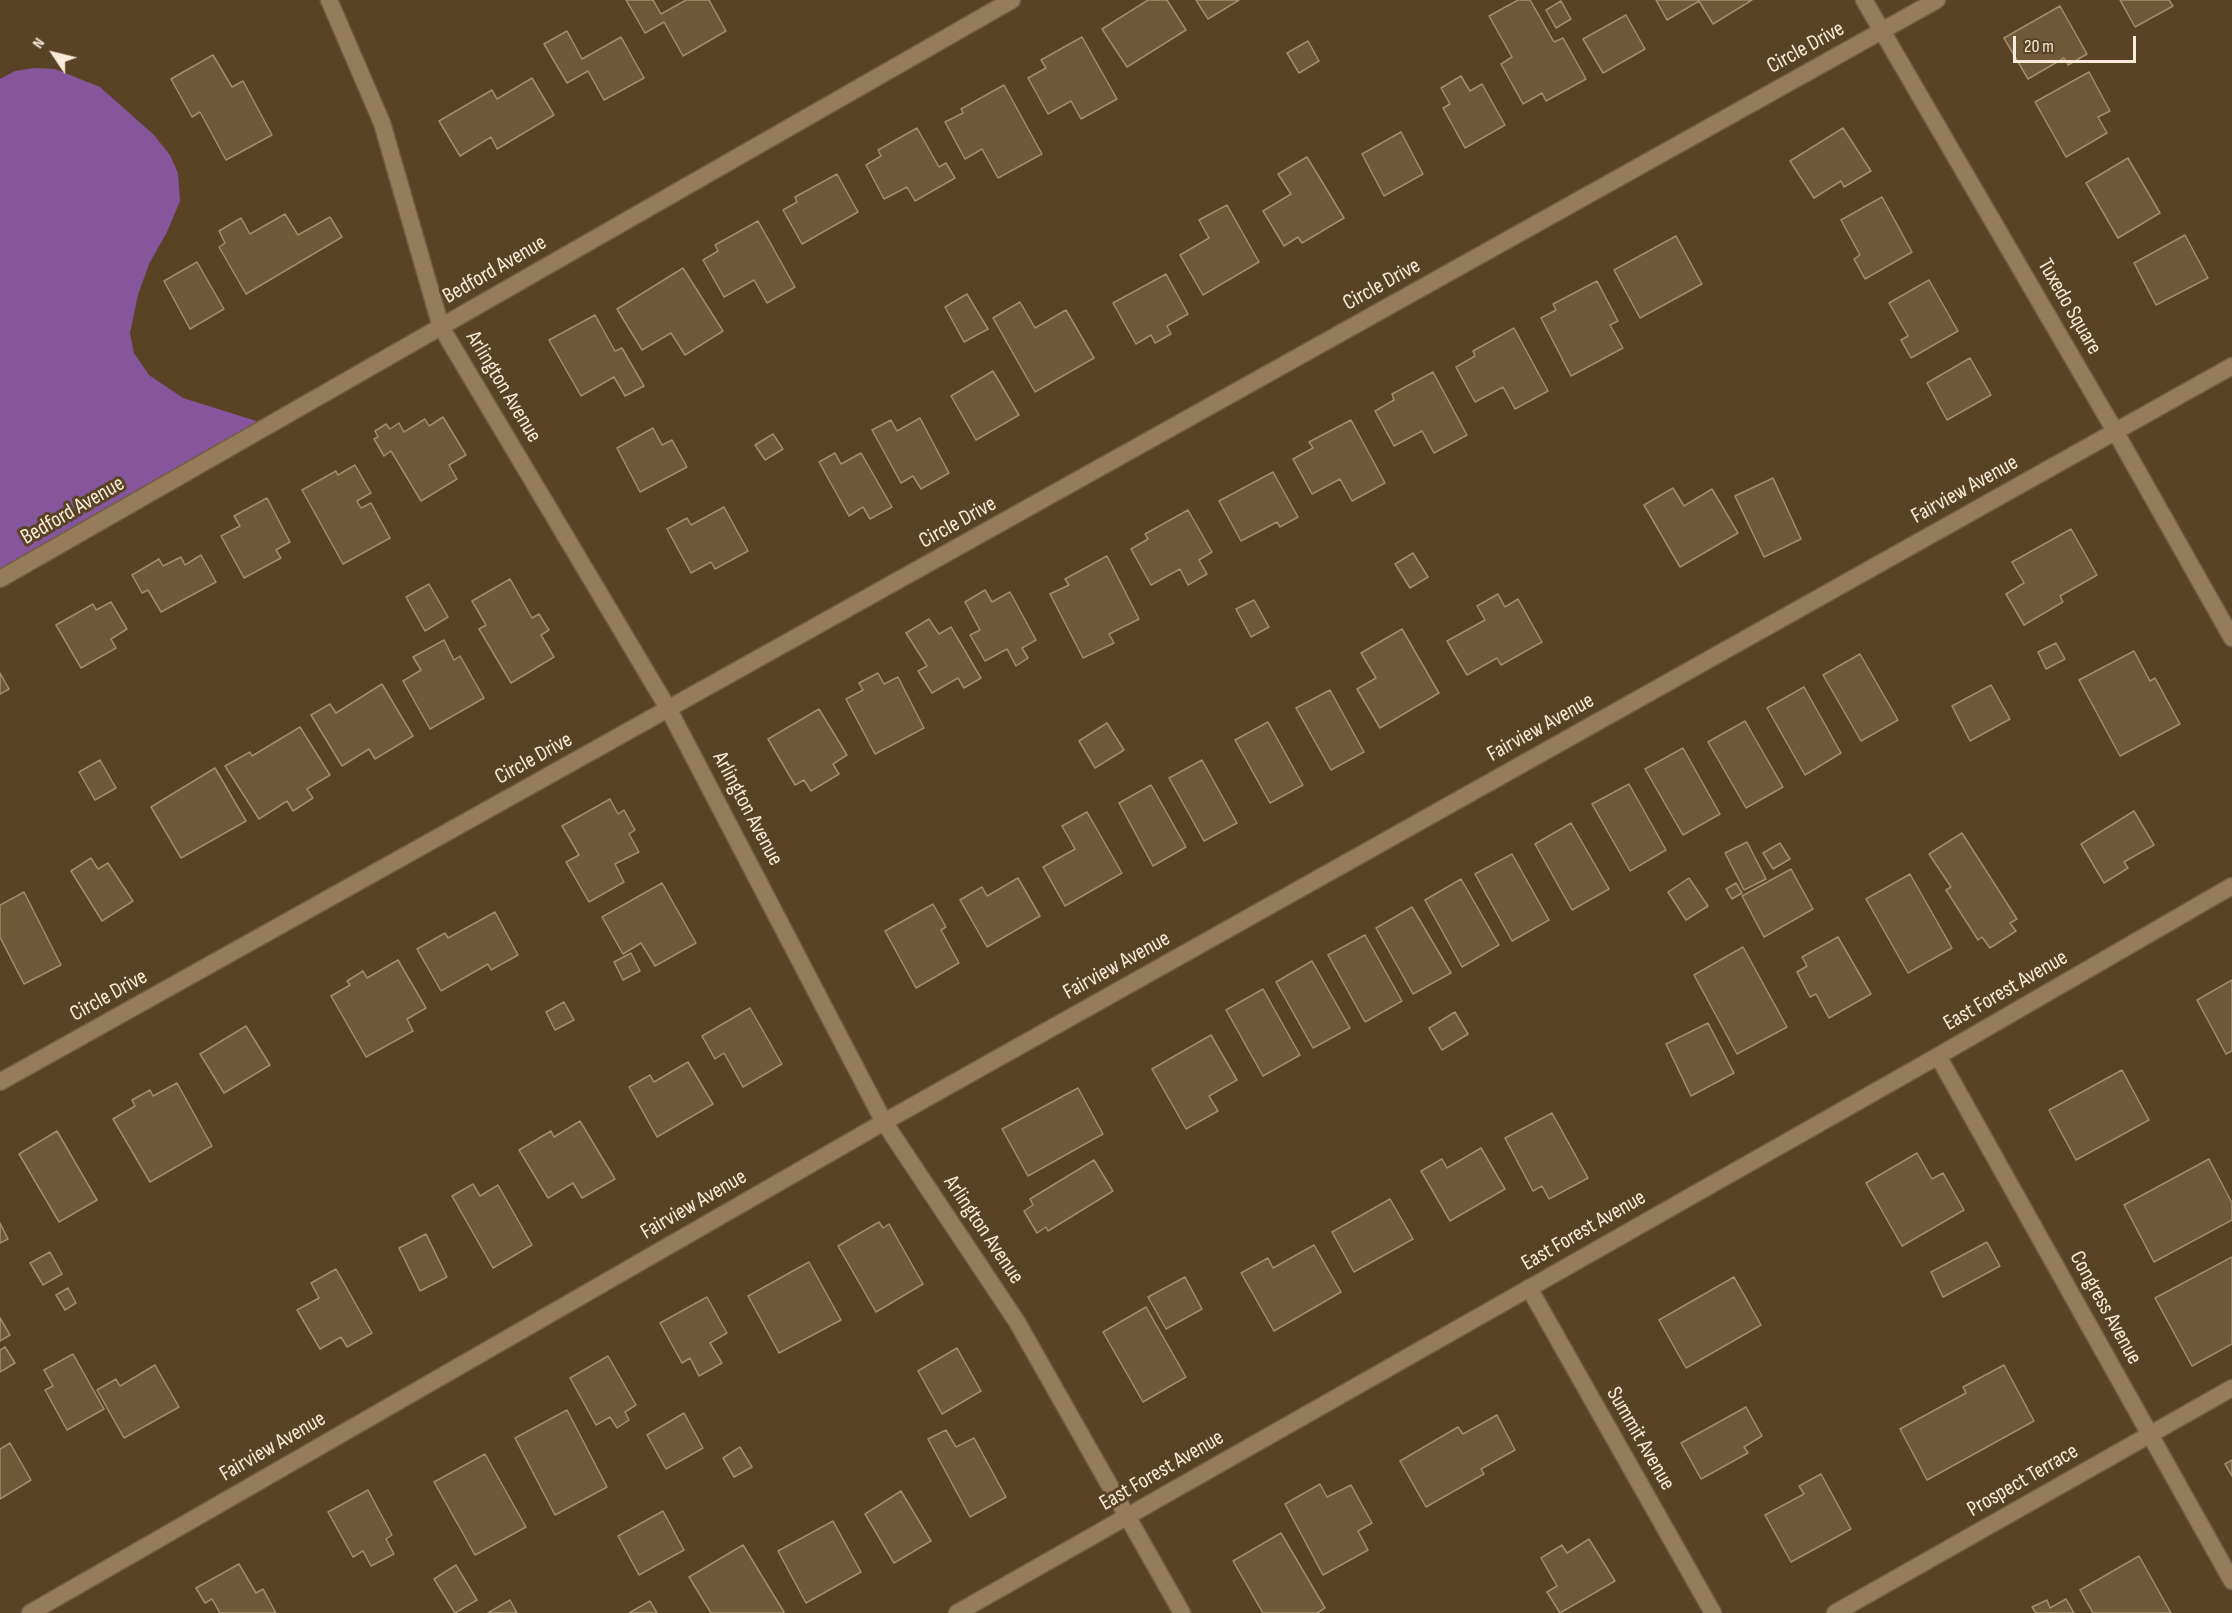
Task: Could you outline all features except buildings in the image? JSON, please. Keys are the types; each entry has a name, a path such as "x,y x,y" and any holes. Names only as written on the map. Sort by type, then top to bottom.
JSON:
{"street":[{"name":"Arlington Avenue","path":"328,0 382,123 441,327 669,710 884,1122 1017,1322 1182,1613"},
{"name":"Bedford Avenue","path":"0,579 1012,0"},
{"name":"Tuxedo Square","path":"1864,0 2115,431 2232,638"},
{"name":"Circle Drive","path":"0,1082 1936,0"},
{"name":"Fairview Avenue","path":"30,1613 884,1122 2232,366"},
{"name":"East Forest Avenue","path":"957,1613 1938,1056 2232,886"},
{"name":"Congress Avenue","path":"1938,1056 2232,1581"},
{"name":"Summit Avenue","path":"1529,1288 1713,1613"},
{"name":"Prospect Terrace","path":"1836,1613 2232,1388"}],"shaded area":[{"path":"34,68 55,69 100,87 154,135 170,155 178,173 180,201 167,232 149,264 138,295 130,333 134,353 149,375 183,398 269,425 0,579 0,79 15,71"}]}
